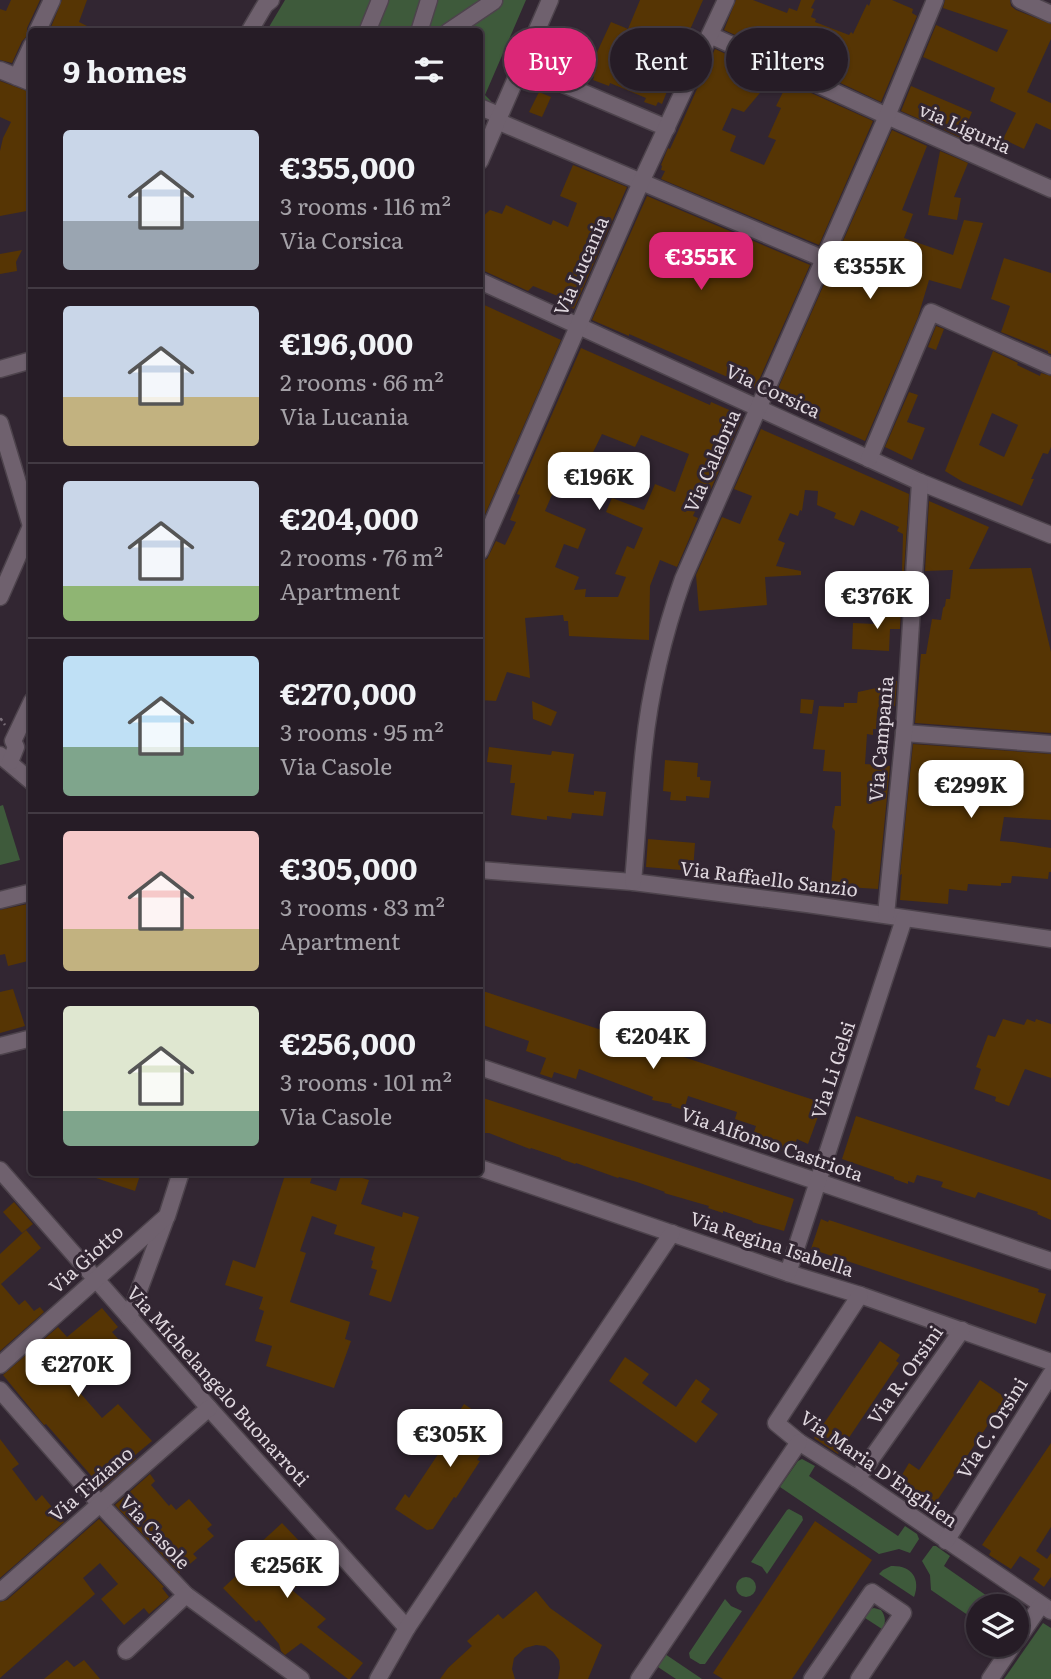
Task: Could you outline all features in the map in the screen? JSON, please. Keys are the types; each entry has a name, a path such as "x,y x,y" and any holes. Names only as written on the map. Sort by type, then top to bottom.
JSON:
{"street":[{"path":"39,28 51,0"},
{"path":"251,28 271,0"},
{"path":"369,28 380,0"},
{"path":"420,28 429,0"},
{"path":"454,28 493,0"},
{"path":"483,154 550,0"},
{"name":"Via Lucania","path":"712,32 726,0"},
{"name":"Via Calabria","path":"634,883 650,709 668,627 683,579 887,117 935,0"},
{"path":"1020,0 1051,14"},
{"name":"via Liguria","path":"712,37 1051,189"},
{"path":"0,69 24,80 28,62"},
{"path":"579,91 667,128"},
{"name":"Via Lucania","path":"483,544 641,182 684,91"},
{"path":"483,109 641,182 824,259"},
{"name":"Via Corsica","path":"483,282 920,482 1051,535"},
{"path":"869,459 931,313 1051,366"},
{"path":"0,369 28,361"},
{"path":"0,423 28,515"},
{"name":"Via Campania","path":"886,915 904,733 920,482"},
{"path":"0,597 28,532"},
{"path":"28,709 13,741 16,747 5,759 28,779"},
{"path":"904,733 1051,744"},
{"name":"Via Raffaello Sanzio","path":"483,870 634,883 1051,939"},
{"path":"0,900 28,892"},
{"name":"Via Li Gelsi","path":"788,1273 904,919"},
{"path":"0,1046 28,1039"},
{"name":"Via Alfonso Castriota","path":"483,1068 1051,1261"},
{"name":"Via Regina Isabella","path":"483,1169 1051,1362"},
{"name":"Via Michelangelo Buonarroti","path":"0,1170 407,1628"},
{"path":"129,1317 180,1176"},
{"name":"Via Giotto","path":"0,1365 167,1216"},
{"path":"378,1679 407,1628 672,1233"},
{"name":"Via Maria D'Enghien","path":"860,1295 776,1423 799,1442 1046,1608"},
{"name":"Via R. Orsini","path":"857,1479 962,1330"},
{"name":"Via C. Orsini","path":"946,1541 1051,1374"},
{"name":"Via Casole","path":"0,1390 100,1504 186,1595 281,1674 301,1679"},
{"name":"Via Tiziano","path":"0,1592 209,1408"},
{"path":"660,1679 643,1674 799,1442"},
{"path":"812,1679 872,1592 903,1613 859,1679"},
{"path":"126,1651 186,1595"},
{"path":"1029,1627 1046,1608"},
{"path":"990,1679 1005,1657"}],"green space":[{"path":"285,0 526,0 514,28 504,28 504,51 485,95 491,101 483,121 483,28 268,28"},
{"path":"3,805 20,860 0,865 0,806"},
{"path":"802,1459 815,1466 809,1476 898,1536 905,1526 917,1534 919,1539 910,1553 899,1549 879,1554 780,1487"},
{"path":"789,1509 802,1516 803,1520 767,1574 762,1567 751,1562"},
{"path":"933,1546 936,1546 950,1556 944,1566 984,1594 966,1594 966,1614 931,1590 930,1575 922,1561"},
{"path":"891,1566 904,1568 913,1574 916,1584 914,1597 879,1574"},
{"path":"746,1577 753,1580 756,1587 753,1594 746,1597 739,1594 736,1587 739,1580"},
{"path":"725,1599 731,1606 742,1611 705,1664 700,1664 690,1658 689,1653"},
{"path":"867,1610 881,1610 884,1615 882,1629 862,1616"},
{"path":"1043,1623 1051,1628 1051,1679 1004,1679 1019,1657 1029,1657 1029,1643"},
{"path":"665,1654 702,1679 676,1679 658,1667 657,1663"}],"building":[{"path":"11,0 40,0 27,28 27,36 12,63 0,60 0,9 6,11"},
{"path":"62,0 87,0 79,22 91,28 51,28"},
{"path":"640,0 703,0 691,28 628,28"},
{"path":"736,0 753,0 787,13 789,8 797,11 801,0 815,0 811,17 816,19 815,22 831,28 726,28 724,30"},
{"path":"871,0 892,0 913,9 912,13 917,16 881,102 848,86 848,35 851,32 853,34"},
{"path":"945,0 1010,0 1011,6 1016,10 1051,24 1051,39 1027,92 1051,103 1051,130 1036,123 1024,149 1003,139 1016,113 990,101 995,88 923,57 936,25 997,52 1008,30 943,8"},
{"path":"611,22 626,28 610,28 609,86 596,81 596,54"},
{"path":"715,49 726,54 726,91 762,91 744,112 732,108 722,130 736,136 730,151 764,165 776,140 768,137 781,108 776,106 784,91 807,91 873,121 819,245 661,179 665,171 661,170 661,165 696,91 712,91 712,56"},
{"path":"0,81 28,92 28,211 0,216 0,151 11,122 0,117"},
{"path":"911,86 972,112 961,138 944,130 946,118 939,116 935,126 901,111"},
{"path":"629,91 667,91 662,104 658,102 656,106 644,102 646,98"},
{"path":"539,92 551,97 542,117 529,112"},
{"path":"892,130 927,146 902,210 913,214 904,238 953,255 964,220 983,223 961,289 929,280 918,317 865,441 773,400"},
{"path":"940,151 968,163 954,197 961,198 957,220 928,215"},
{"path":"573,165 627,187 574,309 563,304 565,299 533,286 528,291 483,270 483,216 490,210 502,214 506,205 551,225 553,220 568,227 577,203 560,196"},
{"path":"647,196 810,265 755,389 592,320"},
{"path":"22,250 16,262 17,271 0,274 0,254"},
{"path":"1004,258 1051,273 1051,354 1001,332 1010,306 991,299"},
{"path":"483,304 561,340 483,519"},
{"path":"936,326 944,329 936,350 928,347"},
{"path":"581,348 710,405 711,402 743,416 711,489 706,486 693,516 698,518 677,567 660,560 650,586 649,640 569,636 568,621 564,621 563,615 525,618 530,678 507,672 496,701 483,700 483,560 487,559 496,541 505,545 516,522 510,520 520,495 517,494","holes":["602,434 635,447 641,435 689,454 675,492 655,484 644,510 612,498 606,512 643,528 634,549 627,546 615,574 626,577 618,597 585,597 586,589 574,590 579,577 555,567 564,544 578,549 586,529 545,511 554,490 571,497"]},
{"path":"993,351 1040,376 1041,373 1051,376 1051,447 1048,454 1043,453 1022,506 963,482 945,471","holes":["992,413 1018,425 1004,457 979,445"]},
{"path":"909,392 918,395 907,422 925,428 912,460 885,447"},
{"path":"761,429 909,494 904,572 903,534 897,531 899,527 861,510 854,526 834,518 836,513 817,505 818,491 805,490 802,511 800,510 798,516 790,513 778,540 785,543 776,566 801,571 801,575 765,577 767,605 699,611 696,575 722,517 740,524 752,496 734,489"},
{"path":"929,501 989,527 969,569 1031,568 1051,652 1051,733 915,723 921,654 926,654 932,619 941,620 946,599 950,599 953,570 925,571"},
{"path":"884,607 901,607 900,629 890,629 889,651 852,649 853,623 875,624 876,614 884,615"},
{"path":"880,681 897,681 895,706 880,704 876,729 873,729 873,735 867,734 865,764 890,766 878,889 831,886 835,831 832,827 835,806 841,806 841,772 823,771 825,750 813,749 819,706 844,707 844,703 857,703 858,692 881,687"},
{"path":"801,699 814,700 812,714 800,713"},
{"path":"532,701 557,712 551,726 533,719"},
{"path":"913,744 1051,754 1051,820 1004,817 1000,841 1051,848 1051,872 1048,879 1012,876 1011,883 1001,883 1001,886 968,884 967,891 949,889 948,904 900,900"},
{"path":"489,747 551,755 552,751 574,754 568,792 594,795 594,791 606,792 603,816 572,813 571,819 547,816 547,820 511,815 515,783 510,783 512,765 487,762"},
{"path":"665,760 698,763 697,777 711,781 709,798 686,796 686,801 670,800 671,792 663,791"},
{"path":"648,839 695,843 693,871 646,867"},
{"path":"28,904 28,961 8,966 5,954 0,955 0,910"},
{"path":"13,989 25,1026 0,1033 0,992"},
{"path":"483,991 823,1103 808,1144 797,1139 794,1146 785,1143 783,1151 751,1141 756,1126 735,1119 737,1112 688,1096 684,1110 671,1106 672,1104 652,1100 653,1097 579,1069 576,1079 554,1072 552,1078 540,1074 546,1058 526,1051 529,1041 483,1025"},
{"path":"1003,1019 1024,1025 1027,1019 1051,1024 1051,1078 1025,1069 1009,1106 995,1101 996,1097 974,1089 981,1069 976,1067 988,1035 995,1037"},
{"path":"483,1098 794,1199 784,1231 575,1164 483,1133"},
{"path":"856,1116 1051,1180 1051,1220 1037,1214 1038,1212 978,1192 975,1198 941,1187 943,1182 917,1175 914,1183 908,1181 908,1184 842,1159"},
{"path":"90,1176 140,1176 135,1191"},
{"path":"285,1176 309,1176 312,1177 310,1183 336,1191 341,1176 369,1180 361,1204 402,1217 403,1212 419,1217 391,1302 369,1295 377,1270 371,1268 375,1247 334,1234 337,1225 312,1216 300,1251 306,1253 290,1302 350,1322 345,1339 351,1341 334,1388 266,1366 272,1346 255,1341 264,1311 259,1309 263,1297 225,1285 233,1260 255,1268"},
{"path":"14,1202 33,1224 22,1233 3,1212"},
{"path":"821,1219 1039,1289 1038,1292 1046,1294 1036,1324 811,1249"},
{"path":"26,1230 41,1248 1,1284 19,1305 25,1300 34,1311 40,1307 44,1312 0,1351 0,1254"},
{"path":"102,1308 118,1327 112,1332 119,1340 79,1374 83,1378 74,1386 102,1418 118,1404 152,1441 134,1456 136,1459 102,1488 46,1424 44,1425 3,1375 58,1327 67,1337"},
{"path":"880,1341 900,1355 896,1361 899,1363 838,1454 814,1438"},
{"path":"625,1357 649,1374 642,1383 676,1407 696,1379 710,1389 701,1402 718,1414 696,1443 609,1381"},
{"path":"980,1380 1006,1398 928,1514 896,1492 900,1487 896,1485 909,1463 919,1470"},
{"path":"464,1404 485,1418 488,1412 503,1422 477,1460 480,1461 456,1498 454,1497 433,1529 427,1530 395,1509 405,1494 409,1498 462,1418 457,1415"},
{"path":"0,1439 19,1464 12,1469 36,1501 42,1495 64,1522 0,1578"},
{"path":"1051,1443 1051,1527 1036,1551 1047,1559 1051,1553 1051,1577 1044,1587 1033,1579 1040,1569 1020,1556 1011,1569 989,1555 991,1551 982,1545"},
{"path":"150,1474 155,1481 151,1485 169,1506 171,1504 176,1510 189,1499 212,1525 207,1529 214,1536 193,1554 197,1558 179,1573 115,1505"},
{"path":"99,1519 164,1587 162,1588 169,1597 149,1614 144,1608 124,1625 101,1599 118,1584 100,1563 83,1578 95,1594 0,1678 0,1602 7,1600"},
{"path":"815,1521 872,1560 792,1679 723,1679 713,1673"},
{"path":"282,1523 321,1564 292,1590 326,1619 317,1627 363,1663 350,1679 301,1643 285,1655 259,1620 256,1622 223,1588 262,1552 257,1546"},
{"path":"536,1591 550,1608 602,1645 588,1679 558,1679 559,1660 545,1646 536,1645 525,1648 514,1658 512,1669 515,1679 440,1679 472,1646 467,1641 498,1614 503,1619"},
{"path":"67,1660 74,1667 84,1660 100,1679 44,1679"}]}
